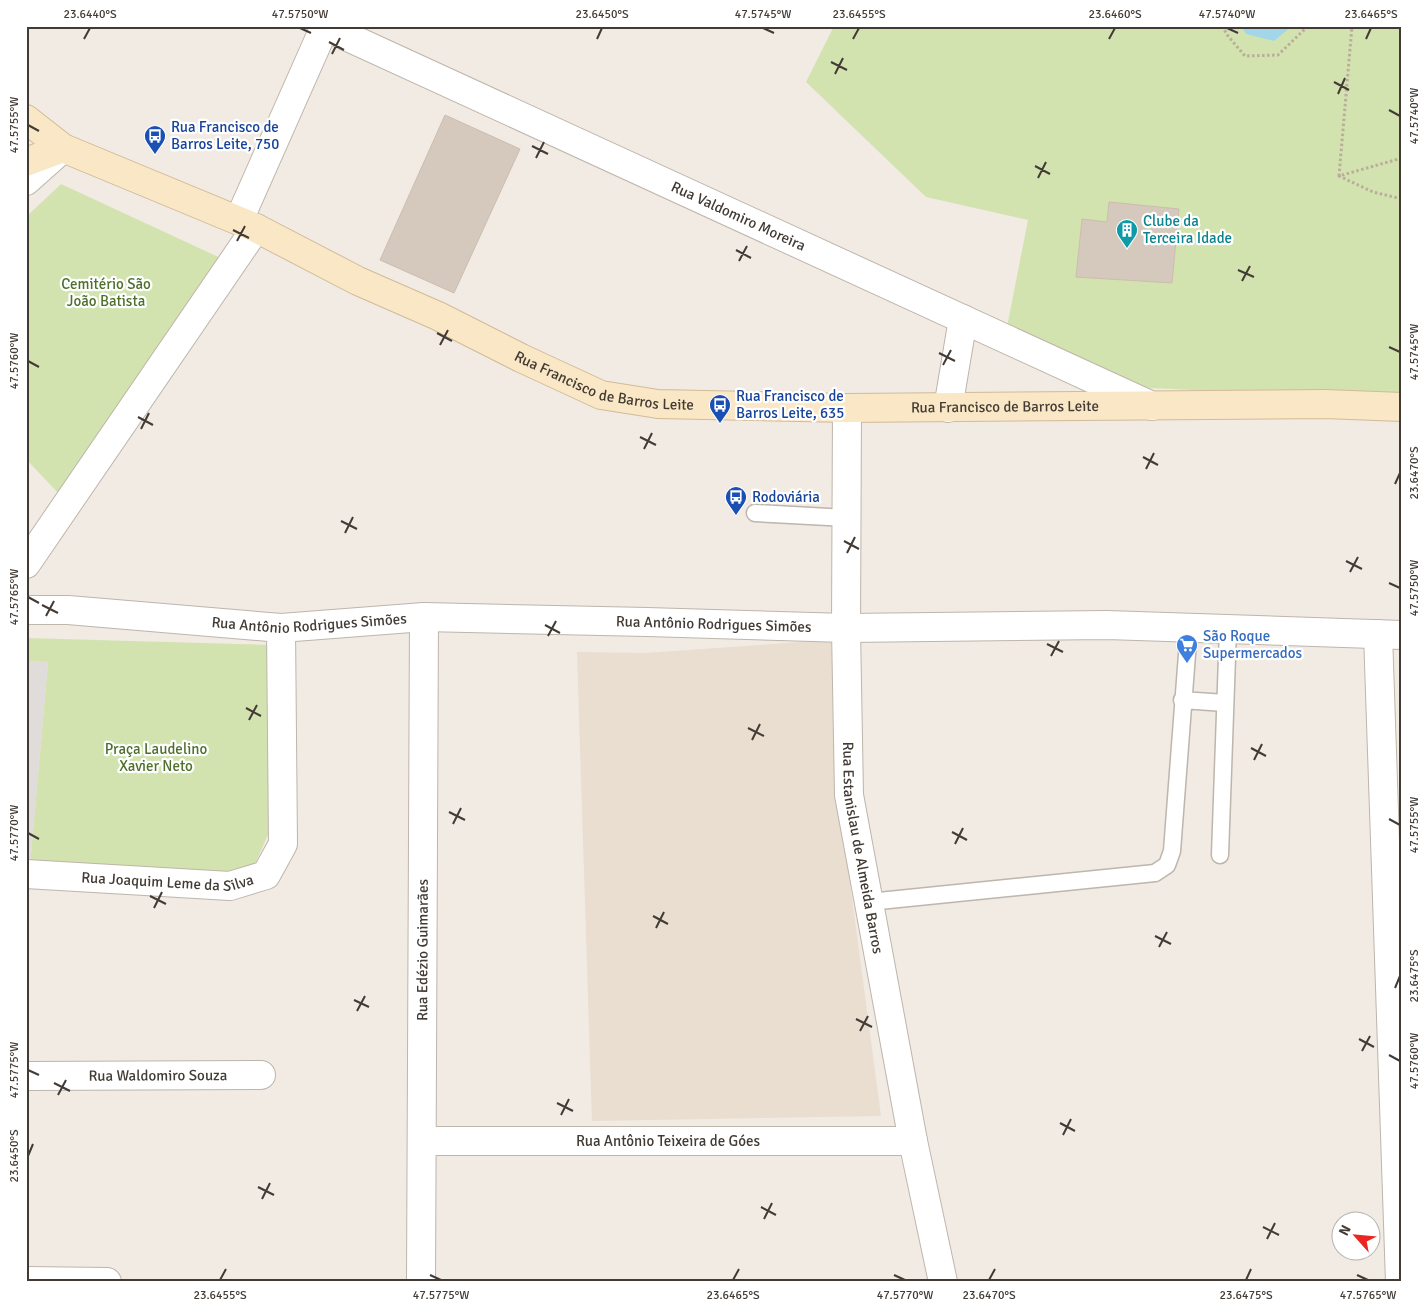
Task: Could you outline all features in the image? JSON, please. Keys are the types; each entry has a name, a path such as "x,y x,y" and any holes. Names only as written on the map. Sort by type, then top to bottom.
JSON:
{"main road":[{"name":"Rua Francisco de Barros Leite","path":"26,119 63,148 247,224 358,281 438,316 521,358 601,395 658,404 847,408 1325,404 1402,407"},
{"path":"26,162 63,148"}],"street":[{"path":"26,564 247,224 324,26"},
{"name":"Rua Valdomiro Moreira","path":"324,26 1152,406"},
{"path":"26,181 63,148"},
{"path":"948,408 963,319"},
{"name":"Rua Estanislau de Almeida Barros","path":"847,408 846,628 850,795 913,1141 943,1282"},
{"name":"Rua Antônio Rodrigues Simões","path":"26,610 68,610 282,628 424,617 846,628 1107,624 1390,634"},
{"name":"Rua Edézio Guimarães","path":"421,1282 424,617"},
{"name":"Rua Joaquim Leme da Silva","path":"26,874 230,886 266,875 284,844 282,628"},
{"path":"1390,634 1400,1282"},
{"name":"Rua Waldomiro Souza","path":"26,1076 261,1075"},
{"name":"Rua Antônio Teixeira de Góes","path":"422,1141 913,1141"},
{"path":"26,1281 107,1282"}],"lane":[{"path":"755,513 847,518"},
{"path":"869,902 1155,873 1167,865 1172,851 1188,628"},
{"path":"1220,855 1228,629"},
{"path":"1182,700 1225,703"}],"path":[{"path":"1222,26 1245,56 1278,55 1308,26"},
{"path":"1339,176 1352,26"},
{"path":"1339,176 1402,158"},
{"path":"1339,176 1373,192 1402,199"}],"shaded area":[{"path":"831,640 838,793 881,1116 592,1121 577,652 645,653"},
{"path":"26,661 48,662 30,866 26,866"}],"green space":[{"path":"834,26 1402,26 1402,392 1327,396 1149,388 1007,327 1028,220 926,197 806,82"},
{"name":"Cemitério São João Batista","path":"61,184 227,261 61,496 26,459 26,217"},
{"name":"Praça Laudelino Xavier Neto","path":"26,638 271,645 274,821 252,871 156,874 30,866 48,662 26,661"}],"water":[{"path":"1241,26 1292,26 1274,41 1246,34"}],"building":[{"path":"445,115 520,149 454,293 380,260"},
{"name":"Clube da Terceira Idade","path":"1109,202 1179,209 1172,283 1076,277 1082,219 1107,222"}],"place":[{"name":"Rua Francisco de Barros Leite, 750","path":"155,155"},
{"name":"Clube da Terceira Idade","path":"1127,249"},
{"name":"Rua Francisco de Barros Leite, 635","path":"720,424"},
{"name":"Rodoviária","path":"736,516"},
{"name":"São Roque Supermercados","path":"1187,664"}]}
